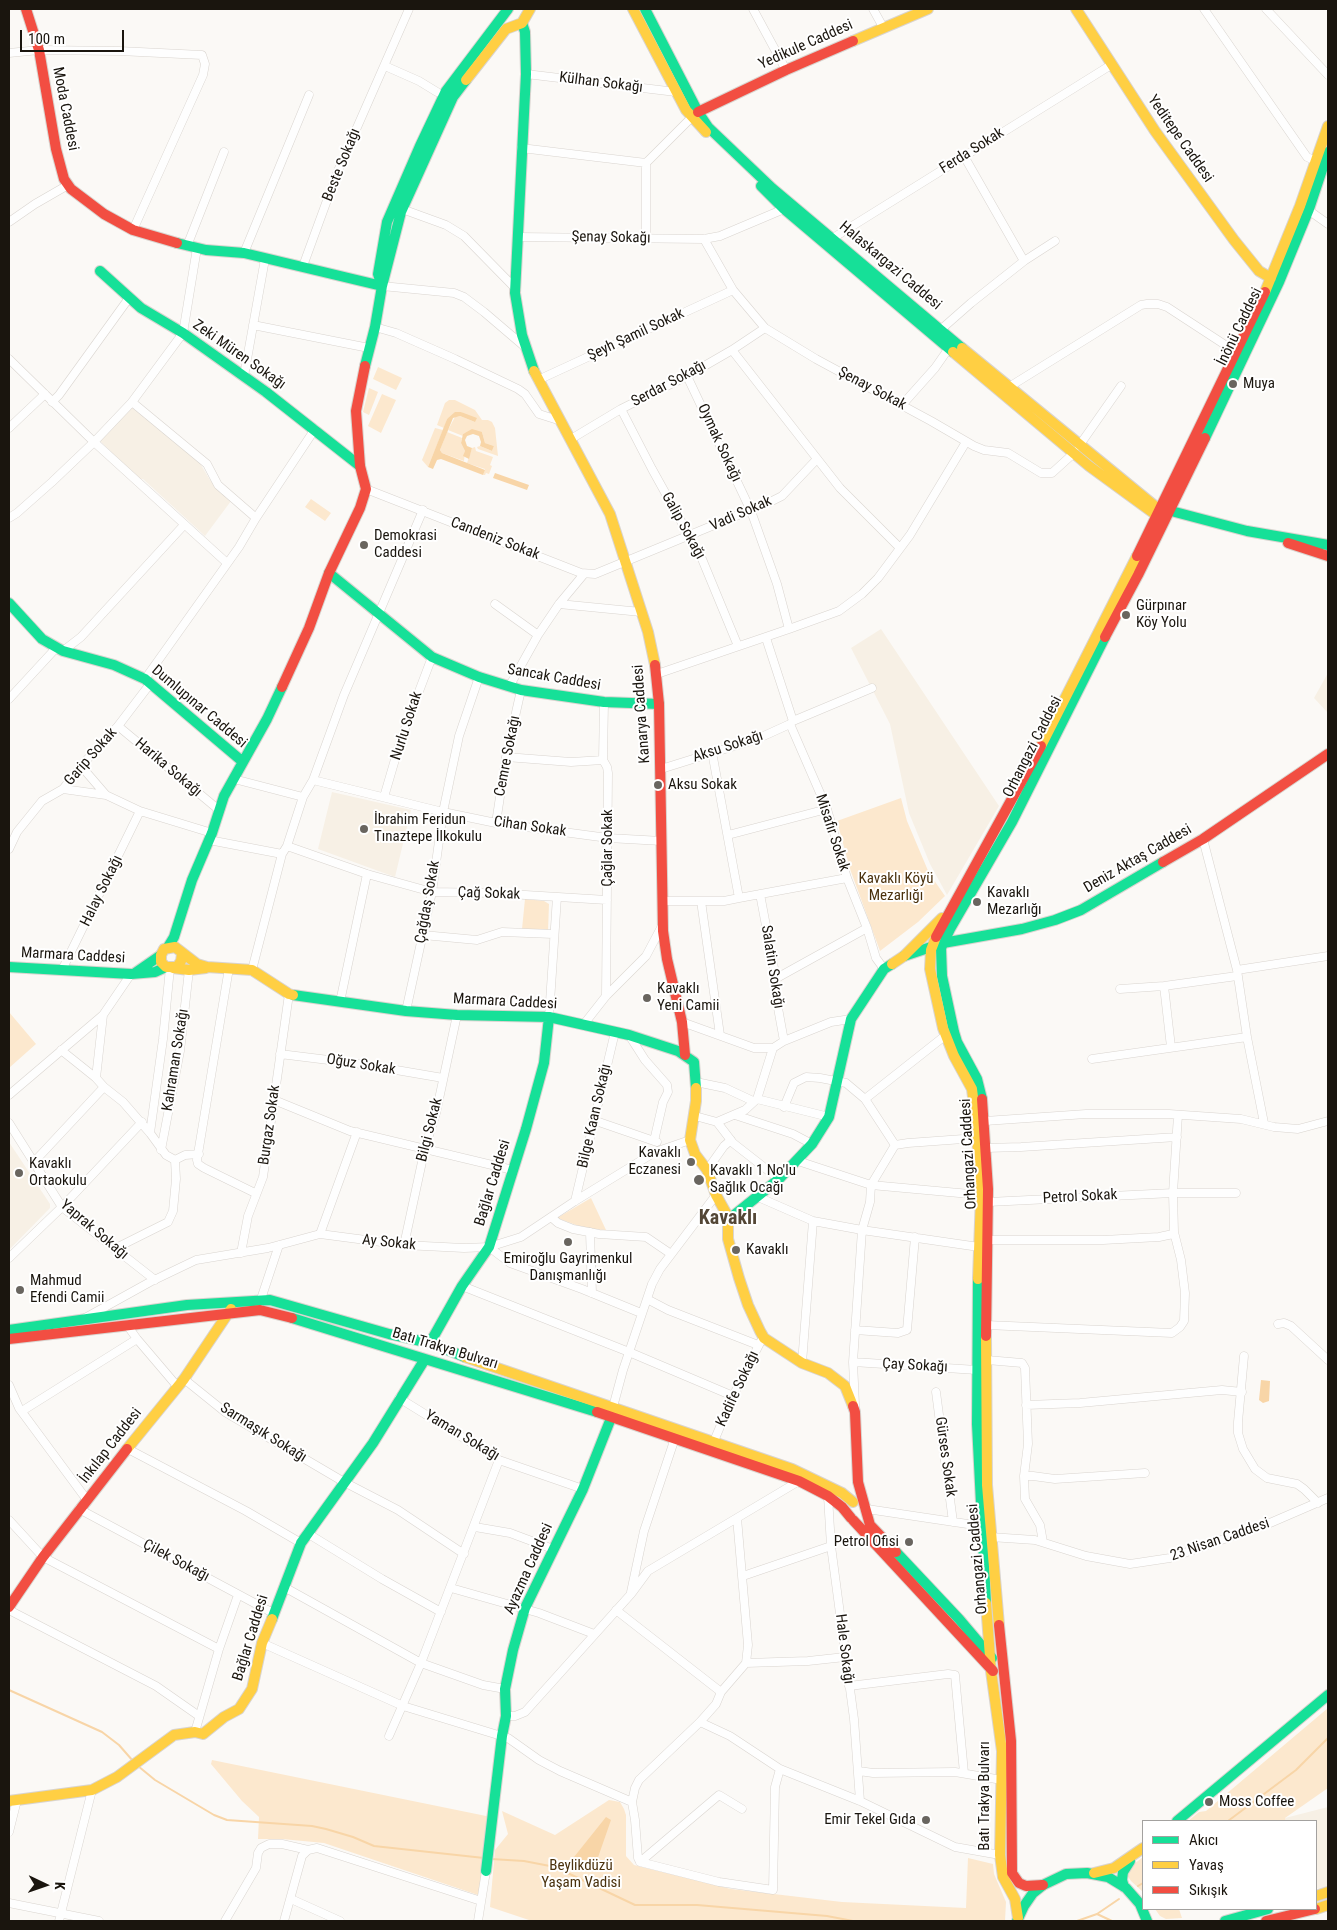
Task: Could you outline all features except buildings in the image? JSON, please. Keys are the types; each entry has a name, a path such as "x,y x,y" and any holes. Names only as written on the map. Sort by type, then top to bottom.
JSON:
{"main road":[{"name":"Moda Caddesi","path":"26,9 39,50 56,149 64,179 68,185"},
{"path":"508,9 508,18 511,22 523,19"},
{"path":"382,286 378,274 387,222 420,146 446,91 508,9"},
{"path":"172,951 180,964 170,968 162,962 172,951 174,937 192,880 219,810 293,665 329,573 360,508 366,489 360,466 356,411 382,286 402,208 452,98 506,29 523,19 530,9"},
{"path":"633,9 676,92 695,115 784,209 939,332 949,348 1005,390 1077,449 1163,514 1266,535 1328,545"},
{"name":"Halaskargazi Caddesi","path":"645,9 695,115 772,188 833,238 1005,390"},
{"name":"Yedikule Caddesi","path":"695,115 786,70 928,9"},
{"name":"Yeditepe Caddesi","path":"1076,9 1155,131 1234,240 1259,271 1271,278"},
{"name":"Kanarya Caddesi","path":"523,19 526,74 521,148 516,290 522,334 538,380 610,514 648,632 657,674 659,704 663,924 665,946 682,1022 685,1055"},
{"path":"1258,315 1271,278 1286,252 1324,159 1328,126"},
{"path":"68,185 104,214 133,230 163,240 192,247 244,253 382,286"},
{"name":"İnönü Caddesi","path":"1258,315 1286,252"},
{"name":"Zeki Müren Sokağı","path":"100,271 141,308 183,333 244,376 315,429 360,466"},
{"name":"Orhangazi Caddesi","path":"990,1656 980,1526 977,1433 977,1370 986,1148 985,1121 980,1086 957,1042 950,1016 940,960 942,942 1004,827 1116,606 1135,573 1258,315"},
{"path":"1266,535 1328,556"},
{"name":"Sancak Caddesi","path":"329,573 432,657 479,677 521,690 604,702 659,704"},
{"name":"Dumlupınar Caddesi","path":"9,603 42,639 60,649 114,665 148,682 242,762"},
{"name":"Deniz Aktaş Caddesi","path":"904,956 942,942 1022,929 1068,916 1203,839 1328,754"},
{"name":"Orhangazi Caddesi","path":"984,1198 972,1089 954,1056 946,1035 930,966 932,946 950,910 1004,827"},
{"path":"728,1220 779,1179 812,1144 829,1117 851,1018 884,969 904,956 950,910"},
{"name":"Marmara Caddesi","path":"133,973 172,951 207,967"},
{"path":"904,956 916,952 927,959 930,966"},
{"name":"Marmara Caddesi","path":"9,967 133,973 155,972 170,968 189,970 207,967 252,970 289,994 406,1011 457,1015 549,1017 629,1035 685,1055"},
{"name":"Bağlar Caddesi","path":"13,1800 92,1790 124,1772 174,1735 195,1732 202,1734 224,1717 239,1709 252,1689 262,1643 301,1543 373,1443 399,1398 425,1359 420,1356 419,1348 425,1343 430,1343 462,1286 489,1247 544,1063 549,1017"},
{"path":"685,1055 694,1062 696,1082 695,1116 690,1140 695,1154 707,1170 728,1220 728,1240 761,1341 802,1363 828,1373 845,1386 855,1412 858,1482 861,1506 862,1519 852,1519 848,1510 861,1506"},
{"name":"Orhangazi Caddesi","path":"983,1244 987,1360 987,1485 990,1537 1003,1669"},
{"name":"Batı Trakya Bulvarı","path":"9,1330 187,1306 233,1301 270,1300 389,1334 430,1343 468,1359 714,1441 792,1470 842,1493 861,1506"},
{"name":"İnkılap Caddesi","path":"9,1609 43,1557 64,1532 79,1509 181,1382 230,1313 233,1301"},
{"name":"Batı Trakya Bulvarı","path":"9,1339 257,1310 293,1318 675,1438 739,1462 799,1481 828,1496 842,1507 991,1671"},
{"name":"Ayazma Caddesi","path":"486,1870 506,1716 505,1689 513,1650 525,1608 584,1489 612,1418 612,1407"},
{"path":"861,1506 870,1525 1003,1669 991,1671"},
{"path":"967,1629 978,1634 982,1633 988,1624"},
{"name":"Batı Trakya Bulvarı","path":"990,1656 1002,1751 1000,1855 1003,1877 1015,1899 1017,1920"},
{"name":"Batı Trakya Bulvarı","path":"1003,1669 1011,1741 1012,1826 1010,1854 1012,1873 1015,1879 1022,1885 1037,1887 1042,1885"},
{"path":"1178,1820 1328,1695"},
{"path":"1094,1874 1114,1868 1142,1849"},
{"path":"1124,1887 1122,1880 1124,1869 1142,1849"},
{"path":"1017,1920 1024,1906 1042,1885 1066,1874 1094,1874 1108,1878 1124,1887 1142,1908"},
{"path":"1225,1921 1264,1910"},
{"path":"1266,1921 1311,1910"},
{"path":"1147,1918 1156,1921"}],"street":[{"name":"Beste Sokağı","path":"303,266 337,172 409,9"},
{"path":"753,9 786,70"},
{"path":"873,9 883,27"},
{"path":"1266,9 1328,75"},
{"path":"1207,10 1307,157 1324,159"},
{"path":"9,53 39,50 119,51 202,56 205,64 203,76 133,230"},
{"name":"Ferda Sokak","path":"833,238 1111,65"},
{"path":"385,66 419,81 437,92"},
{"name":"Külhan Sokağı","path":"526,74 676,92"},
{"path":"244,253 309,95"},
{"path":"646,238 646,163 695,115"},
{"path":"521,148 646,163"},
{"path":"9,518 52,482 132,402 183,333 192,247 224,152"},
{"path":"964,156 1024,262"},
{"path":"9,222 68,185"},
{"path":"1305,207 1328,224"},
{"path":"402,208 446,225 464,236 516,290"},
{"name":"Şenay Sokağı","path":"518,236 704,239 720,236 784,209"},
{"name":"Şenay Sokak","path":"704,239 733,290 765,328 816,359 966,442 984,450 1008,454 1040,473 1052,473 1077,449 1121,386"},
{"path":"939,332 971,303 1024,262 1055,241"},
{"path":"244,376 265,259"},
{"path":"382,286 454,293 464,297 527,349"},
{"name":"Şeyh Şamil Sokak","path":"538,380 733,290"},
{"path":"52,402 129,298"},
{"path":"1005,390 1147,304 1158,304 1167,307 1239,354"},
{"path":"253,325 369,348"},
{"path":"375,327 396,333 518,388 542,416 561,420"},
{"name":"Serdar Sokağı","path":"571,439 622,409 687,376 765,328"},
{"path":"902,405 930,375 949,348"},
{"path":"732,350 840,488 900,548"},
{"path":"9,359 94,442 227,564"},
{"name":"Oymak Sokağı","path":"687,376 751,511 777,584 789,629"},
{"path":"9,428 45,394"},
{"path":"132,402 207,464 218,485 256,518"},
{"name":"Galip Sokağı","path":"622,409 652,469 690,536 711,579 738,646"},
{"name":"Garip Sokak","path":"9,848 17,832 42,801 63,789 80,766 118,726 239,547 315,429"},
{"path":"657,674 766,638 839,611 851,603 878,578 900,548 966,442"},
{"name":"Vadi Sokak","path":"624,561 751,511 782,496 817,459"},
{"name":"Candeniz Sokak","path":"366,489 584,574"},
{"path":"252,970 282,854 287,846 303,797 313,780 344,696 423,510"},
{"path":"9,699 12,690 60,649 81,637 184,524"},
{"path":"509,687 538,635 559,604 584,574 594,574 607,570 624,561"},
{"path":"495,604 538,635"},
{"path":"559,604 641,612"},
{"name":"Misafir Sokak","path":"766,638 792,723 827,809 847,878 867,928 876,958 884,969"},
{"name":"Nurlu Sokak","path":"384,797 401,739 432,657"},
{"name":"Çağdaş Sokak","path":"406,1011 432,892 443,812 459,736 479,677"},
{"name":"Aksu Sokağı","path":"661,769 757,739 872,688"},
{"name":"Cemre Sokağı","path":"496,823 506,758 521,690"},
{"name":"Çağlar Sokak","path":"604,702 603,760 608,773 606,996"},
{"name":"Harika Sokağı","path":"118,726 219,810"},
{"path":"712,752 739,898"},
{"path":"506,758 571,762 603,760"},
{"path":"80,766 106,795"},
{"path":"234,779 303,797"},
{"name":"Cihan Sokak","path":"313,780 496,823 608,838 662,841"},
{"path":"63,789 106,795 140,811 210,837 282,854"},
{"path":"728,836 827,809"},
{"name":"Halay Sokağı","path":"62,970 140,811"},
{"path":"9,828 17,832"},
{"path":"1203,839 1237,973 1264,1123"},
{"name":"Çağ Sokak","path":"287,846 367,874 432,892 493,892 607,900"},
{"path":"340,1002 367,874"},
{"path":"662,901 739,898 847,878"},
{"name":"Salatin Sokağı","path":"760,894 784,1041"},
{"path":"549,1017 553,934 557,897"},
{"path":"700,901 720,1035"},
{"path":"646,956 663,924"},
{"path":"775,979 867,928"},
{"path":"423,935 478,940 502,932 553,934"},
{"path":"584,1024 606,996 646,956 658,946 665,946"},
{"path":"1120,989 1164,986 1328,956"},
{"path":"150,1133 163,1039 170,968"},
{"path":"229,968 198,1164 255,1193"},
{"name":"Kahraman Sokağı","path":"161,1150 180,1051 189,970"},
{"path":"9,1095 103,1015 133,973"},
{"path":"1164,986 1171,1048"},
{"name":"Burgaz Sokak","path":"241,1253 248,1216 255,1193 263,1177 289,994"},
{"path":"96,1078 103,1015"},
{"name":"Bilgi Sokak","path":"404,1245 425,1148 436,1113 457,1015"},
{"path":"682,1022 754,1048 773,1048 784,1041 831,1022 851,1018"},
{"name":"Bilge Kaan Sokağı","path":"575,1201 615,1032"},
{"path":"629,1035 645,1060 667,1085 668,1092 663,1102 654,1142"},
{"path":"865,1099 946,1035"},
{"path":"1092,1059 1247,1037"},
{"path":"695,1116 717,1122 745,1110 755,1100 773,1048"},
{"path":"61,1050 123,1102 142,1122 161,1150 175,1160"},
{"name":"Oğuz Sokak","path":"280,1054 361,1064 443,1078"},
{"path":"784,1107 794,1083 806,1078 820,1078 846,1083 865,1099 895,1145"},
{"path":"696,1082 725,1088 755,1100 829,1117"},
{"path":"33,1163 104,1087"},
{"path":"274,1100 357,1132 513,1170"},
{"path":"985,1121 1086,1114 1178,1115 1241,1119 1264,1123 1274,1127 1298,1129 1328,1121"},
{"path":"735,1115 792,1134 812,1144"},
{"path":"986,1325 1172,1332 1180,1327 1184,1321 1185,1293 1181,1260 1174,1232 1173,1192 1178,1115"},
{"path":"593,1120 668,1146"},
{"path":"9,1258 62,1206 142,1122"},
{"path":"717,1122 731,1140 779,1179"},
{"name":"Yaprak Sokağı","path":"9,1123 62,1206 155,1280"},
{"path":"320,1234 357,1132"},
{"path":"986,1148 1177,1137"},
{"path":"855,1412 853,1362 862,1230 870,1202 871,1185 895,1145 908,1142 977,1138"},
{"name":"Ay Sokak","path":"78,1322 196,1260 280,1245 320,1234 404,1245 464,1248 489,1247 521,1237 575,1201 668,1146 690,1140"},
{"path":"707,1170 724,1146 731,1140"},
{"path":"175,1160 185,1155 199,1154"},
{"path":"114,1249 168,1222 173,1211 176,1179 175,1160"},
{"name":"Petrol Sokak","path":"798,1161 871,1185 984,1198 1173,1192 1236,1193"},
{"path":"612,1407 641,1313 660,1269 716,1195"},
{"path":"758,1196 813,1221 862,1230 983,1244 1159,1237 1174,1234 1174,1232"},
{"path":"551,1217 554,1221 567,1227 590,1232 646,1237 671,1254"},
{"path":"802,1363 813,1221"},
{"path":"590,1232 592,1293"},
{"path":"855,1330 898,1333 907,1330 915,1237"},
{"path":"257,1310 280,1245"},
{"path":"489,1247 510,1262 641,1313"},
{"path":"462,1286 629,1352 733,1396"},
{"path":"647,1299 668,1310 761,1341"},
{"path":"1278,1324 1284,1323 1291,1326 1328,1360"},
{"name":"Sarmaşık Sokağı","path":"127,1325 137,1339 181,1382 225,1412 344,1482 398,1510 464,1554"},
{"path":"22,1411 137,1339"},
{"name":"Kadife Sokağı","path":"714,1441 733,1396 761,1341"},
{"path":"1244,1356 1238,1433 1243,1449 1255,1469 1267,1478 1297,1484 1304,1488 1318,1503"},
{"path":"987,1360 1022,1363 1025,1368 1028,1444 1024,1476 1025,1499 1040,1525 1043,1542"},
{"name":"Çay Sokağı","path":"853,1362 977,1370"},
{"path":"9,1385 22,1411 87,1500"},
{"path":"1026,1405 1080,1403 1222,1390 1242,1392"},
{"name":"Gürses Sokak","path":"936,1392 954,1522"},
{"name":"Yaman Sokağı","path":"399,1398 499,1460 584,1489"},
{"path":"631,1594 644,1531 675,1438"},
{"path":"128,1449 246,1511 301,1543"},
{"path":"389,1736 404,1706 475,1527 499,1460"},
{"path":"1024,1476 1055,1479 1145,1473"},
{"path":"506,1716 515,1716 524,1712 631,1594 648,1571 799,1481"},
{"name":"Hale Sokağı","path":"828,1496 831,1546 859,1771 860,1801"},
{"name":"23 Nisan Caddesi","path":"990,1537 1036,1540 1086,1556 1130,1564 1170,1558 1270,1524 1328,1498"},
{"path":"861,1506 980,1526"},
{"name":"Çilek Sokağı","path":"79,1509 273,1613"},
{"path":"640,1862 632,1802 639,1780 700,1722 716,1704 721,1692 746,1663 748,1646 737,1518"},
{"path":"9,1520 43,1557 219,1649"},
{"path":"475,1527 510,1534 553,1549"},
{"path":"307,1533 382,1579 441,1612"},
{"path":"743,1576 831,1546"},
{"path":"284,1587 421,1662 483,1685 505,1689"},
{"path":"451,1588 525,1608 594,1634"},
{"path":"195,1732 219,1649 238,1594"},
{"path":"9,1609 156,1686 199,1716"},
{"path":"616,1610 721,1692"},
{"path":"262,1643 404,1706 508,1738 539,1760 560,1771 632,1802"},
{"path":"746,1663 808,1661 845,1657"},
{"path":"849,1686 948,1674 955,1675 964,1773"},
{"path":"700,1722 730,1736 780,1769 860,1801 955,1846 1000,1855"},
{"path":"640,1862 719,1882 773,1890 775,1787 780,1769"},
{"path":"859,1771 964,1773 1002,1780"},
{"path":"60,1918 92,1790"},
{"path":"640,1862 719,1795 742,1809"},
{"path":"9,1832 13,1800"},
{"path":"225,1921 256,1868 258,1853 269,1844 282,1844 308,1850 317,1848 330,1851 361,1863 481,1901"},
{"path":"284,1921 302,1856 308,1850"},
{"path":"478,1921 486,1870"},
{"path":"291,1899 340,1921"},
{"path":"9,1903 60,1918 99,1921"}],"shaded area":[{"path":"130,405 198,460 210,480 230,498 231,501 205,536 143,479 139,479 99,440"},
{"path":"455,412 461,412 477,418 475,422 460,416 453,418 440,450 442,453 485,470 483,475 441,459 437,460 433,469 428,467 447,419"},
{"path":"472,429 482,432 485,443 494,446 492,451 480,446 479,436 473,434 467,436 465,440 467,446 472,448 469,459 463,456 465,451 461,443 463,434"},
{"path":"495,473 529,485 527,490 493,478"},
{"path":"881,629 999,806 947,895 930,864 909,813 890,724 851,648"},
{"path":"1328,673 1328,713 1314,698"},
{"name":"İbrahim Feridun Tınaztepe İlkokulu","path":"332,792 411,810 395,877 318,849"},
{"name":"Kavaklı Ortaokulu","path":"9,1142 50,1204 50,1208 9,1250"},
{"path":"1261,1380 1270,1381 1269,1401 1263,1403 1259,1400"},
{"path":"1328,1807 1328,1886 1317,1889 1317,1820 1286,1820 1285,1818"},
{"path":"606,1817 611,1820 595,1866 574,1857"}],"green space":[{"path":"378,367 402,378 396,390 373,379"},
{"path":"369,388 378,392 369,415 363,412"},
{"path":"382,394 396,400 381,433 368,426"},
{"path":"449,400 455,400 475,410 482,420 492,422 495,428 498,456 478,449 477,447 480,446 492,451 494,446 485,443 482,432 464,433 463,436 448,430 455,417 460,416 475,422 461,412 447,419 444,428 437,425 445,403"},
{"path":"435,428 443,430 428,467 422,460"},
{"path":"447,432 462,438 461,443 465,451 464,461 442,453 440,450"},
{"path":"475,447 476,451 493,457 489,474 483,475 485,469 467,463 472,448"},
{"path":"311,499 331,513 325,521 305,507"},
{"name":"Kavaklı Köyü Mezarlığı","path":"901,798 907,821 929,873 945,896 918,922 880,951 850,869 837,821"},
{"path":"525,899 544,901 549,904 548,931 522,929"},
{"path":"9,1012 36,1044 9,1068"},
{"path":"591,1198 606,1230 587,1229 557,1218"},
{"path":"1328,1708 1328,1788 1285,1818 1286,1820 1189,1820 1199,1812 1206,1811"},
{"path":"212,1760 491,1817 481,1893 478,1895 324,1843 258,1839 259,1817 242,1801 211,1764"},
{"name":"Beylikdüzü Yaşam Vadisi","path":"609,1800 620,1802 624,1809 626,1815 626,1856 634,1865 731,1889 842,1902 966,1908 968,1858 993,1864 994,1874 1006,1902 1005,1921 532,1921 490,1907 495,1850 508,1834 502,1811 555,1835"},
{"path":"1142,1858 1142,1891 1127,1875 1129,1868"},
{"path":"1156,1910 1179,1910 1182,1918 1166,1919 1160,1916"}],"waterway":[{"path":"9,1690 102,1732 119,1745 133,1761"},
{"path":"1229,1820 1296,1770 1328,1738"},
{"path":"138,1766 155,1780 214,1815 227,1820 312,1826 353,1837 374,1846 484,1858"},
{"path":"491,1859 524,1861 555,1867 635,1905 697,1905 827,1916 853,1921"},
{"path":"1138,1886 1142,1884"},
{"path":"1077,1921 1097,1914 1119,1899"},
{"path":"1097,1914 1112,1921"}],"traffic: fast":[{"path":"382,286 378,274 387,222 420,146 446,91 508,9"},
{"path":"645,9 698,112 708,127 772,188 962,348"},
{"path":"522,23 525,32 526,74 515,293 522,335 534,371"},
{"path":"365,366 375,327 382,286 401,212 453,97 466,80"},
{"path":"1205,438 1279,282 1309,209 1328,152"},
{"path":"761,186 784,209 953,352"},
{"path":"177,243 206,250 244,253 382,286"},
{"path":"100,271 141,308 183,333 266,392 360,466"},
{"path":"1156,507 1247,531 1328,545"},
{"path":"329,573 432,657 479,677 521,690 604,702 659,704"},
{"path":"9,603 42,639 63,651 114,665 145,679 243,762"},
{"path":"982,1099 977,1079 957,1042 954,1032 942,976 941,948 1012,822 1105,637"},
{"path":"168,947 174,937 192,880 212,833 224,796 267,719 282,687"},
{"path":"904,956 943,943 1022,929 1055,920 1081,910 1163,862"},
{"path":"135,973 161,955"},
{"path":"728,1220 779,1179 812,1144 829,1117 851,1019 884,969 892,964"},
{"path":"9,967 131,974 155,972 166,967"},
{"path":"293,995 406,1011 457,1015 549,1017 629,1035 678,1051 694,1062 696,1088"},
{"path":"430,1343 462,1286 489,1247 526,1129 544,1063 549,1017"},
{"path":"978,1279 977,1424 986,1603"},
{"path":"9,1330 187,1305 270,1300 389,1334 430,1343 465,1357"},
{"path":"292,1318 597,1412"},
{"path":"272,1619 301,1543 373,1443 425,1359"},
{"path":"486,1871 506,1716 505,1689 513,1650 525,1608 583,1489 613,1413"},
{"path":"896,1552 959,1619 992,1658"},
{"path":"1178,1820 1328,1695"},
{"path":"1124,1887 1122,1880 1123,1872 1130,1861"},
{"path":"1017,1921 1033,1893 1043,1885 1066,1874 1087,1873 1108,1877 1126,1888 1142,1909"},
{"path":"1142,1910 1147,1921"},
{"path":"1225,1921 1264,1910"}],"traffic: slow":[{"path":"466,80 506,29 522,23 530,9"},
{"path":"633,9 686,110 706,132"},
{"path":"853,41 928,9"},
{"path":"1076,9 1155,131 1234,240 1259,271 1271,278"},
{"path":"1265,292 1300,206 1328,126"},
{"path":"962,348 1156,507"},
{"path":"953,352 1089,466 1163,520"},
{"path":"534,371 610,514 648,632 655,665"},
{"path":"1041,746 1137,556"},
{"path":"892,964 904,956 942,918"},
{"path":"936,937 931,950 930,969 943,1028 954,1056 972,1089 976,1121 981,1195 978,1279"},
{"path":"182,954 181,961 177,967 166,967 161,962 161,955 164,949 175,947 197,964 207,967 252,970 293,995"},
{"path":"173,968 189,970 206,968"},
{"path":"696,1088 690,1140 695,1154 707,1170 716,1195 726,1213 728,1239 739,1278 748,1305 760,1331 764,1338 802,1363 828,1373 845,1386 853,1406"},
{"path":"127,1449 184,1379 231,1309"},
{"path":"986,1336 987,1485 999,1625"},
{"path":"465,1357 792,1469 842,1493 853,1502"},
{"path":"986,1603 991,1671 1002,1751 1000,1855 1003,1877 1015,1899 1018,1918"},
{"path":"9,1801 92,1790 117,1777 174,1735 195,1732 203,1734 224,1717 239,1709 252,1689 262,1643 272,1619"},
{"path":"1094,1873 1114,1868 1142,1849"},
{"path":"1317,1896 1328,1892"},
{"path":"1317,1909 1328,1905"}],"traffic: jam":[{"path":"26,9 39,50 56,149 64,179 71,189 104,214 133,230 177,243"},
{"path":"698,112 786,70 853,41"},
{"path":"1137,556 1265,292"},
{"path":"282,687 309,628 329,573 360,508 366,489 360,466 356,411 365,366"},
{"path":"1105,637 1138,575 1205,438"},
{"path":"1288,543 1328,556"},
{"path":"655,665 659,704 663,931 667,959 682,1022 685,1055"},
{"path":"936,937 1041,746"},
{"path":"1163,862 1203,839 1328,754"},
{"path":"982,1099 988,1189 986,1336"},
{"path":"9,1339 260,1310 292,1318"},
{"path":"853,1406 855,1412 858,1482 870,1525 896,1552"},
{"path":"597,1412 799,1481 828,1496 842,1507 851,1518"},
{"path":"9,1607 43,1557 127,1449"},
{"path":"853,1520 993,1671"},
{"path":"999,1625 1011,1741 1012,1873 1019,1883 1026,1886 1043,1885"},
{"path":"1266,1921 1311,1910"}],"place":[{"name":"Muya","path":"1233,384"},
{"name":"Demokrasi Caddesi","path":"364,545"},
{"name":"Gürpınar Köy Yolu","path":"1126,615"},
{"name":"Aksu Sokak","path":"658,785"},
{"name":"İbrahim Feridun Tınaztepe İlkokulu","path":"364,829"},
{"name":"Kavaklı Mezarlığı","path":"977,902"},
{"name":"Kavaklı Yeni Camii","path":"647,998"},
{"name":"Kavaklı Eczanesi","path":"691,1162"},
{"name":"Kavaklı Ortaokulu","path":"19,1173"},
{"name":"Kavaklı 1 No'lu Sağlık Ocağı","path":"699,1180"},
{"name":"Emiroğlu Gayrimenkul Danışmanlığı","path":"568,1242"},
{"name":"Kavaklı","path":"736,1250"},
{"name":"Mahmud Efendi Camii","path":"20,1290"},
{"name":"Petrol Ofisi","path":"909,1542"},
{"name":"Moss Coffee","path":"1209,1802"},
{"name":"Emir Tekel Gıda","path":"926,1820"}],"district":[{"name":"Kavaklı","path":"728,1219"}]}
